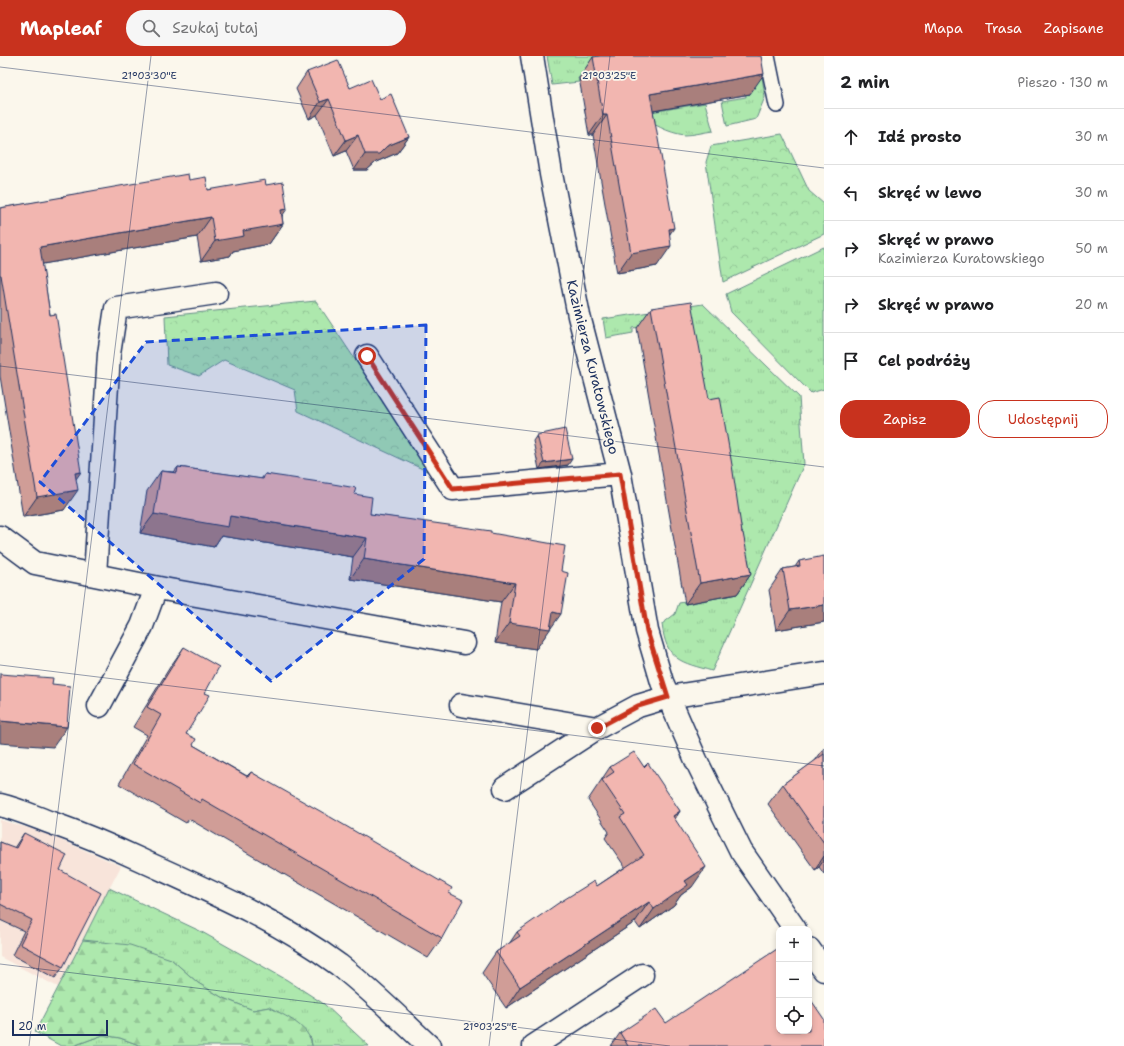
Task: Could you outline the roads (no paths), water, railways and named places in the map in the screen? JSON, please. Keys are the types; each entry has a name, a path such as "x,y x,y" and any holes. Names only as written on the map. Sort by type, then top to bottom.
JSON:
{"street":[{"name":"Kazimierza Kuratowskiego","path":"532,56 551,174 579,316 620,474 647,631 668,697 696,760 741,852 793,926"},
{"path":"95,575 109,361 116,308 216,294"},
{"path":"367,356 453,489 620,474"},
{"path":"0,537 35,563 156,588 464,643"},
{"path":"99,706 142,626 156,588"},
{"path":"505,788 597,728 638,706 668,697 824,673"},
{"path":"461,705 597,728"},
{"path":"0,805 103,843 239,904 278,926 337,964 378,996 429,1046"},
{"path":"812,953 824,970"},
{"path":"543,1044 642,975"}],"lane":[{"path":"767,56 777,104"}]}
